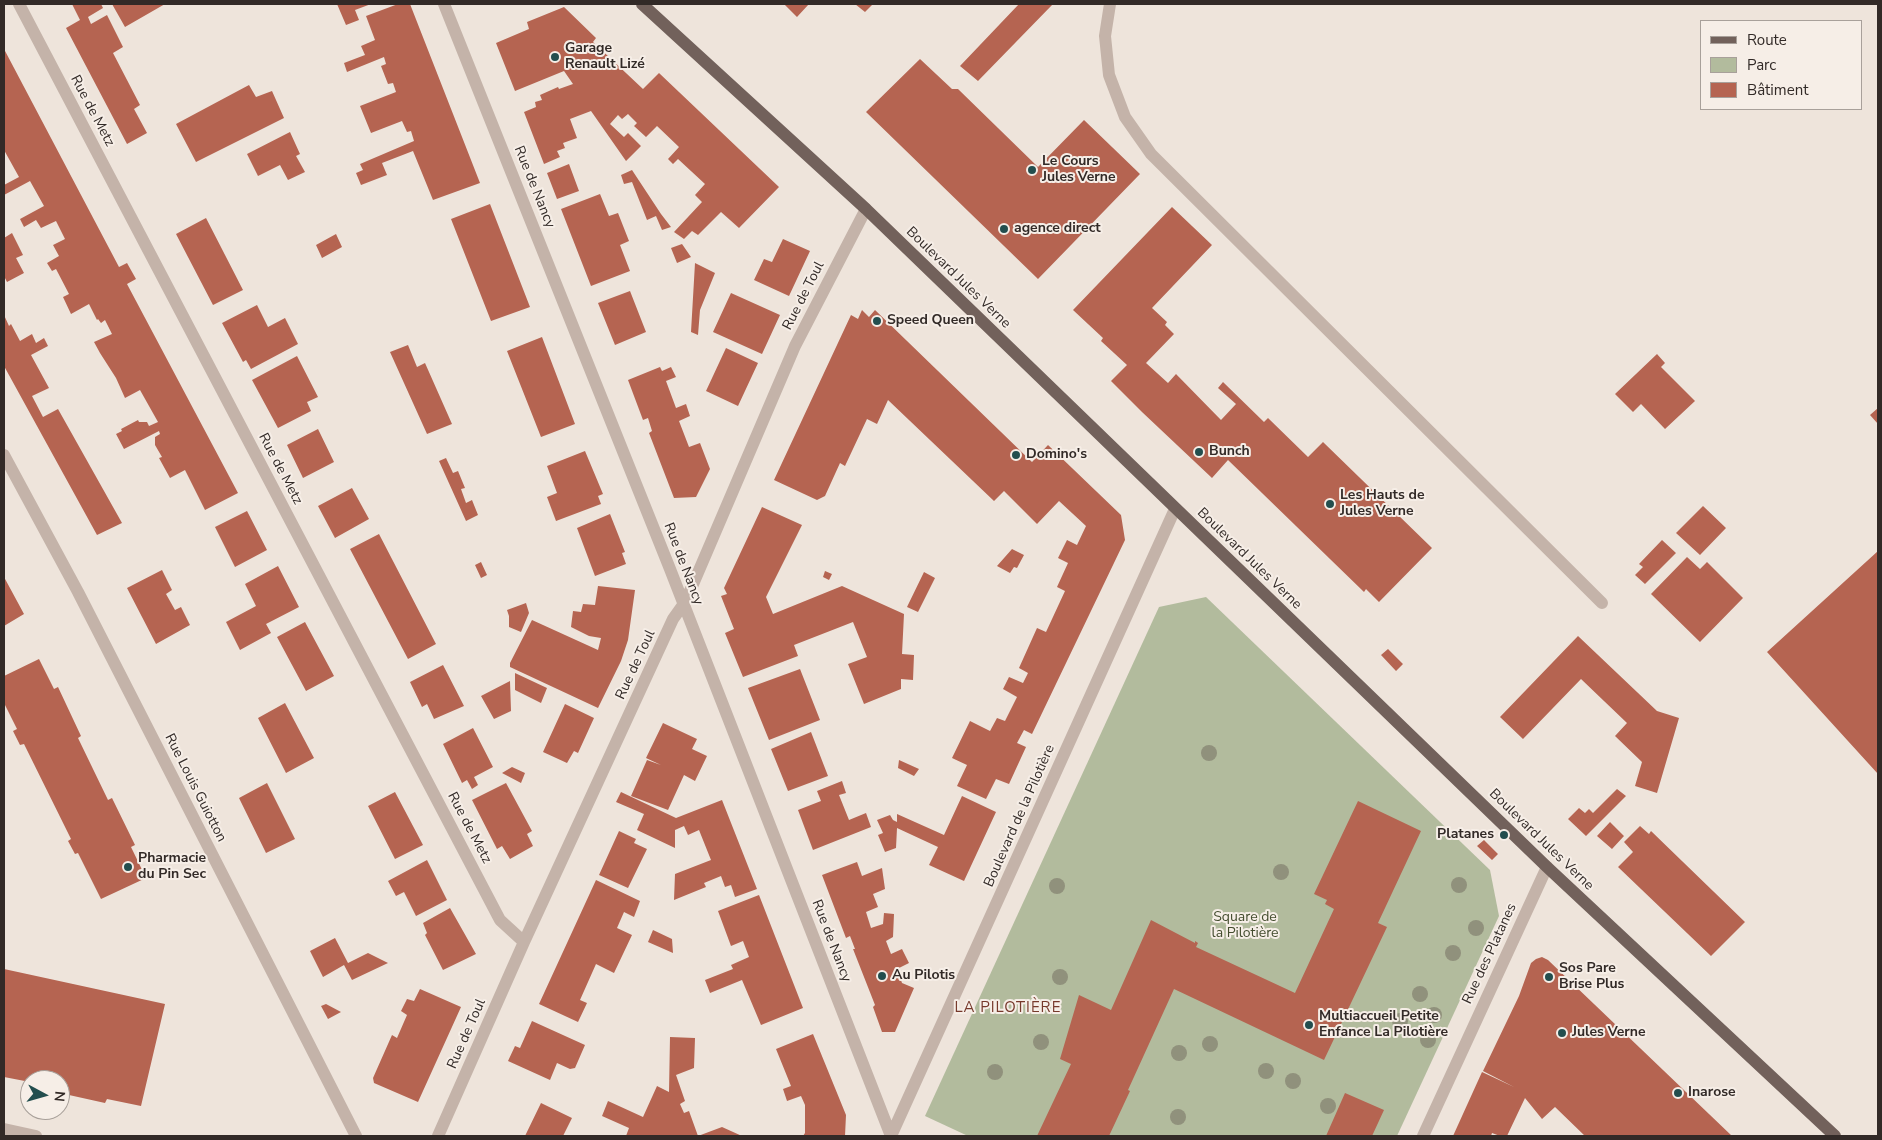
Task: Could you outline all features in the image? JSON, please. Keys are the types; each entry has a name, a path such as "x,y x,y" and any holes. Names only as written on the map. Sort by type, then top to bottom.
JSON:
{"main road":[{"name":"Boulevard Jules Verne","path":"642,4 866,209 1547,867 1835,1136"}],"street":[{"name":"Rue de Metz","path":"19,4 500,920 524,942"},
{"name":"Rue de Nancy","path":"444,4 716,686 891,1136"},
{"path":"1110,4 1105,36 1109,75 1124,117 1151,154 1602,603"},
{"name":"Rue de Toul","path":"438,1136 524,942 673,619 683,605 795,346 866,209"},
{"name":"Rue Louis Guiotton","path":"4,455 78,592 356,1136"},
{"name":"Boulevard de la Pilotière","path":"891,1136 1175,509"},
{"name":"Rue des Platanes","path":"1423,1136 1547,867"},
{"path":"4,1129 36,1136"}],"green space":[{"name":"Square de la Pilotière","path":"1206,597 1490,870 1499,916 1397,1136 968,1136 925,1116 1159,607"}],"building":[{"path":"72,4 101,4 103,8 88,17 91,24 107,15 123,47 113,53 140,105 134,109 147,133 127,144 66,28 80,20"},
{"path":"112,4 165,4 125,27"},
{"path":"337,4 371,4 355,10 359,20 346,25"},
{"path":"398,4 410,4 480,183 433,200 413,151 382,163 387,175 361,185 356,173 363,170 360,164 414,141 411,131 407,132 402,121 371,133 360,106 396,92 393,83 388,84 381,66 386,64 384,57 347,72 344,63 365,55 361,46 375,40 366,16"},
{"path":"784,4 809,4 797,17"},
{"path":"855,4 873,4 865,12"},
{"path":"1019,4 1053,4 978,81 960,66"},
{"path":"564,7 596,38 593,42 643,89 659,73 779,187 739,228 721,212 698,235 692,231 684,239 674,232 702,202 695,195 705,184 678,159 673,164 668,159 679,147 657,126 646,137 634,126 637,123 628,114 622,119 618,115 610,124 624,137 628,133 641,146 626,161 591,111 570,119 577,138 563,143 565,148 557,151 560,157 544,164 524,112 536,107 535,102 542,100 540,95 558,87 559,89 573,84 564,71 515,91 496,43 529,29 527,22"},
{"path":"4,49 119,267 127,263 136,279 127,284 238,493 205,510 185,470 170,478 159,458 162,457 155,445 155,437 160,434 159,431 124,449 116,434 122,431 121,429 138,420 139,422 147,422 149,426 158,422 140,390 125,398 116,378 94,342 112,334 105,320 101,323 97,320 89,304 71,314 63,297 69,294 56,269 52,271 47,263 59,256 53,245 65,239 56,221 41,228 36,220 24,227 20,219 44,206 30,181 4,195 4,185 19,177 4,150"},
{"name":"Le Cours Jules Verne","path":"920,59 952,89 958,89 1038,167 1084,120 1140,174 1038,279 866,112"},
{"path":"249,85 256,97 272,91 284,118 196,162 176,124"},
{"path":"290,132 300,154 296,156 305,172 288,180 280,165 258,176 247,154"},
{"path":"569,164 579,191 557,199 547,173"},
{"path":"632,170 671,227 662,230 656,216 647,220 632,182 624,184 621,175"},
{"path":"600,194 609,216 618,213 629,241 620,245 630,271 591,286 561,209"},
{"path":"490,204 530,307 491,321 451,219"},
{"path":"1172,207 1212,245 1152,308 1167,322 1165,325 1174,334 1146,363 1168,383 1176,374 1221,420 1236,404 1218,388 1223,382 1264,422 1268,418 1308,457 1323,442 1432,548 1379,602 1366,589 1364,592 1228,460 1212,478 1142,412 1111,381 1127,365 1101,341 1103,338 1073,310"},
{"path":"206,218 243,290 213,305 176,234"},
{"path":"12,233 23,255 16,258 24,273 7,282 4,276 4,238"},
{"path":"336,234 342,247 322,258 316,245"},
{"path":"783,239 810,251 789,296 754,280 764,259 772,262"},
{"path":"682,244 691,257 677,263 671,248"},
{"path":"695,263 715,273 700,310 698,335 691,332"},
{"path":"630,291 646,332 615,345 598,303"},
{"path":"731,293 780,315 762,354 713,332"},
{"path":"257,305 268,327 285,318 298,344 251,369 246,360 243,362 222,323"},
{"path":"862,310 869,317 875,310 1032,462 1048,445 1121,515 1125,540 1032,734 1024,730 1017,743 1026,747 1009,784 996,779 986,799 957,786 967,765 952,758 970,721 990,731 997,718 1005,721 1017,697 1003,689 1009,677 1023,683 1028,673 1019,668 1037,628 1046,632 1065,591 1057,587 1068,563 1058,558 1067,540 1077,545 1086,526 1059,501 1037,524 1004,491 994,501 888,400 877,424 867,419 845,466 840,463 825,496 817,500 774,480 851,315 858,319"},
{"path":"4,315 9,326 11,324 20,341 32,334 36,343 44,338 48,346 31,355 49,388 32,396 43,417 58,409 122,523 97,535 4,366"},
{"path":"542,337 575,424 541,437 507,351"},
{"path":"408,345 417,367 425,363 452,424 427,434 390,352"},
{"path":"726,348 758,363 738,406 706,391"},
{"path":"1657,354 1665,363 1661,367 1695,401 1665,429 1641,404 1633,412 1615,394"},
{"path":"297,356 318,397 307,402 311,411 278,428 252,380"},
{"path":"660,367 662,371 671,367 676,377 666,381 676,408 686,404 690,416 679,421 689,447 700,443 710,469 696,497 674,498 649,433 652,431 648,418 643,420 628,380"},
{"path":"1878,408 1878,424 1870,415"},
{"path":"318,429 334,462 303,478 287,445"},
{"path":"585,451 603,494 598,496 601,504 556,521 547,497 557,493 547,466"},
{"path":"446,458 453,473 458,471 465,488 461,489 466,503 472,500 478,515 466,521 439,461"},
{"path":"352,488 369,519 335,538 318,506"},
{"path":"1703,506 1726,528 1700,555 1676,533"},
{"path":"762,507 802,525 766,597 773,614 842,586 904,614 902,654 914,655 913,680 901,679 901,689 864,704 848,664 867,657 853,622 794,645 798,656 743,677 725,633 734,629 721,596 727,594 724,588"},
{"path":"247,511 267,550 235,567 215,527"},
{"path":"610,514 625,552 622,553 626,564 595,576 577,528"},
{"path":"379,534 436,644 408,659 350,549"},
{"path":"1662,540 1676,553 1645,584 1635,575 1643,567 1639,564"},
{"path":"1012,549 1024,555 1017,568 1014,567 1010,573 997,566"},
{"path":"1878,551 1878,774 1767,652"},
{"path":"1687,557 1700,569 1707,562 1743,598 1700,642 1651,594"},
{"path":"481,562 487,575 481,578 475,565"},
{"path":"278,566 299,607 266,624 271,633 240,650 226,622 256,606 245,584"},
{"path":"162,570 172,590 166,594 175,610 181,607 190,625 156,644 127,588"},
{"path":"825,571 832,574 829,580 823,577"},
{"path":"924,572 935,578 918,612 907,607"},
{"path":"4,577 24,614 4,626"},
{"path":"598,586 635,590 628,640 621,661 598,708 510,667 510,663 532,620 598,650 601,638 589,636 571,627 573,611 581,612 583,604 595,605"},
{"path":"526,603 529,613 521,632 509,627 507,610"},
{"path":"305,622 334,676 306,691 277,637"},
{"path":"1578,636 1657,711 1679,718 1657,793 1635,786 1642,762 1615,736 1627,723 1581,679 1523,739 1500,717"},
{"path":"1388,649 1403,664 1396,671 1381,655"},
{"path":"39,659 54,689 58,687 81,736 78,738 108,800 112,798 135,845 131,847 146,878 101,899 78,853 75,854 68,841 71,839 24,744 20,745 13,731 17,729 4,703 4,676"},
{"path":"443,665 464,706 434,719 427,704 422,707 410,682"},
{"path":"800,669 820,720 769,740 748,688"},
{"path":"515,673 547,688 541,703 515,690"},
{"path":"510,681 511,711 494,719 481,696"},
{"path":"285,703 314,758 286,773 258,718"},
{"path":"565,704 594,718 578,753 574,751 567,763 543,752"},
{"path":"663,723 697,739 692,749 707,756 695,781 684,775 668,810 631,796 647,760 661,765 646,758"},
{"path":"473,728 493,767 474,777 478,785 472,789 467,780 462,783 443,744"},
{"path":"811,732 828,776 788,791 771,749"},
{"path":"899,760 919,769 914,776 898,768"},
{"path":"512,767 525,773 521,783 502,773"},
{"path":"842,781 846,793 839,795 849,820 866,813 871,827 813,850 798,810 821,801 817,791"},
{"path":"267,783 295,839 266,853 239,798"},
{"path":"506,783 532,831 527,834 533,846 510,859 502,846 497,849 472,800"},
{"path":"1617,789 1626,796 1586,836 1568,819 1579,808 1585,813 1589,809 1593,813"},
{"path":"395,792 423,845 395,859 368,806"},
{"path":"621,792 676,818 722,800 757,889 735,897 731,885 725,887 721,876 704,883 706,887 674,900 675,874 711,860 699,830 688,835 684,826 675,830 675,848 637,830 644,814 616,802"},
{"path":"962,796 996,812 964,881 929,865 938,847 897,828 896,848 885,852 878,835 883,833 877,820 890,815 897,822 897,814 944,835"},
{"path":"1358,801 1421,831 1378,923 1387,927 1324,1060 1174,989 1109,1136 1037,1136 1071,1064 1060,1059 1079,995 1111,1010 1151,920 1195,943 1195,941 1198,943 1196,947 1295,993 1334,909 1325,904 1327,900 1314,894"},
{"path":"1610,822 1624,836 1612,849 1597,836"},
{"path":"1640,826 1649,834 1651,831 1745,922 1711,956 1618,867 1633,852 1624,842"},
{"path":"619,831 636,839 634,843 647,849 628,888 599,875"},
{"path":"1484,840 1498,854 1492,860 1477,846"},
{"path":"427,860 447,900 416,916 404,892 396,896 388,881"},
{"path":"857,862 862,876 882,868 885,889 873,894 878,907 866,912 871,928 883,924 884,913 894,914 893,937 886,941 891,954 902,949 909,963 897,969 902,983 914,988 895,1032 882,1032 873,1007 875,1005 853,949 855,949 850,936 846,938 822,875"},
{"path":"596,880 640,901 634,917 624,912 617,928 632,935 614,973 596,964 580,1000 587,1003 578,1022 539,1004"},
{"path":"759,895 803,1008 761,1025 742,980 710,993 705,980 733,969 731,965 749,957 743,941 731,946 718,911"},
{"path":"450,908 476,954 443,970 425,935 427,933 423,923"},
{"path":"653,930 672,939 673,953 648,942"},
{"path":"335,938 348,963 368,953 388,963 352,980 344,965 323,977 310,951"},
{"name":"Jules Verne","path":"1542,957 1548,960 1732,1136 1585,1136 1555,1107 1542,1119 1525,1098 1507,1136 1492,1133 1491,1136 1453,1136 1482,1072 1514,1087 1483,1071 1519,996 1531,963"},
{"path":"4,969 165,1004 141,1106 107,1099 105,1103 70,1095 70,1070 20,1070 20,1080 4,1077"},
{"path":"420,989 461,1007 418,1102 374,1083 373,1078 392,1035 397,1038 407,1015 401,1011 407,999 414,1001"},
{"path":"326,1004 341,1012 328,1019 321,1006"},
{"path":"532,1021 585,1045 575,1068 570,1069 557,1063 550,1080 508,1061 515,1046 520,1048"},
{"path":"813,1034 846,1115 845,1136 803,1136 805,1133 805,1105 801,1096 787,1101 783,1089 791,1086 776,1049"},
{"path":"670,1037 695,1038 694,1068 676,1075 685,1101 680,1104 684,1113 689,1111 698,1136 626,1136 629,1128 602,1116 608,1101 643,1117 657,1086 669,1092"},
{"path":"1345,1093 1384,1110 1372,1136 1326,1136"},
{"path":"541,1103 572,1118 563,1136 525,1136"},
{"path":"722,1127 742,1136 698,1136"}],"place":[{"name":"Garage Renault Lizé","path":"555,57"},
{"name":"Le Cours Jules Verne","path":"1032,170"},
{"name":"agence direct","path":"1004,229"},
{"name":"Speed Queen","path":"877,321"},
{"name":"Bunch","path":"1199,452"},
{"name":"Domino's","path":"1016,455"},
{"name":"Les Hauts de Jules Verne","path":"1330,504"},
{"name":"Platanes","path":"1504,835"},
{"name":"Pharmacie du Pin Sec","path":"128,867"},
{"name":"Au Pilotis","path":"882,976"},
{"name":"Sos Pare Brise Plus","path":"1549,977"},
{"name":"Multiaccueil Petite Enfance La Pilotière","path":"1309,1025"},
{"name":"Jules Verne","path":"1562,1033"},
{"name":"Inarose","path":"1678,1093"}],"district":[{"name":"LA PILOTIÈRE","path":"1008,1008"}]}
